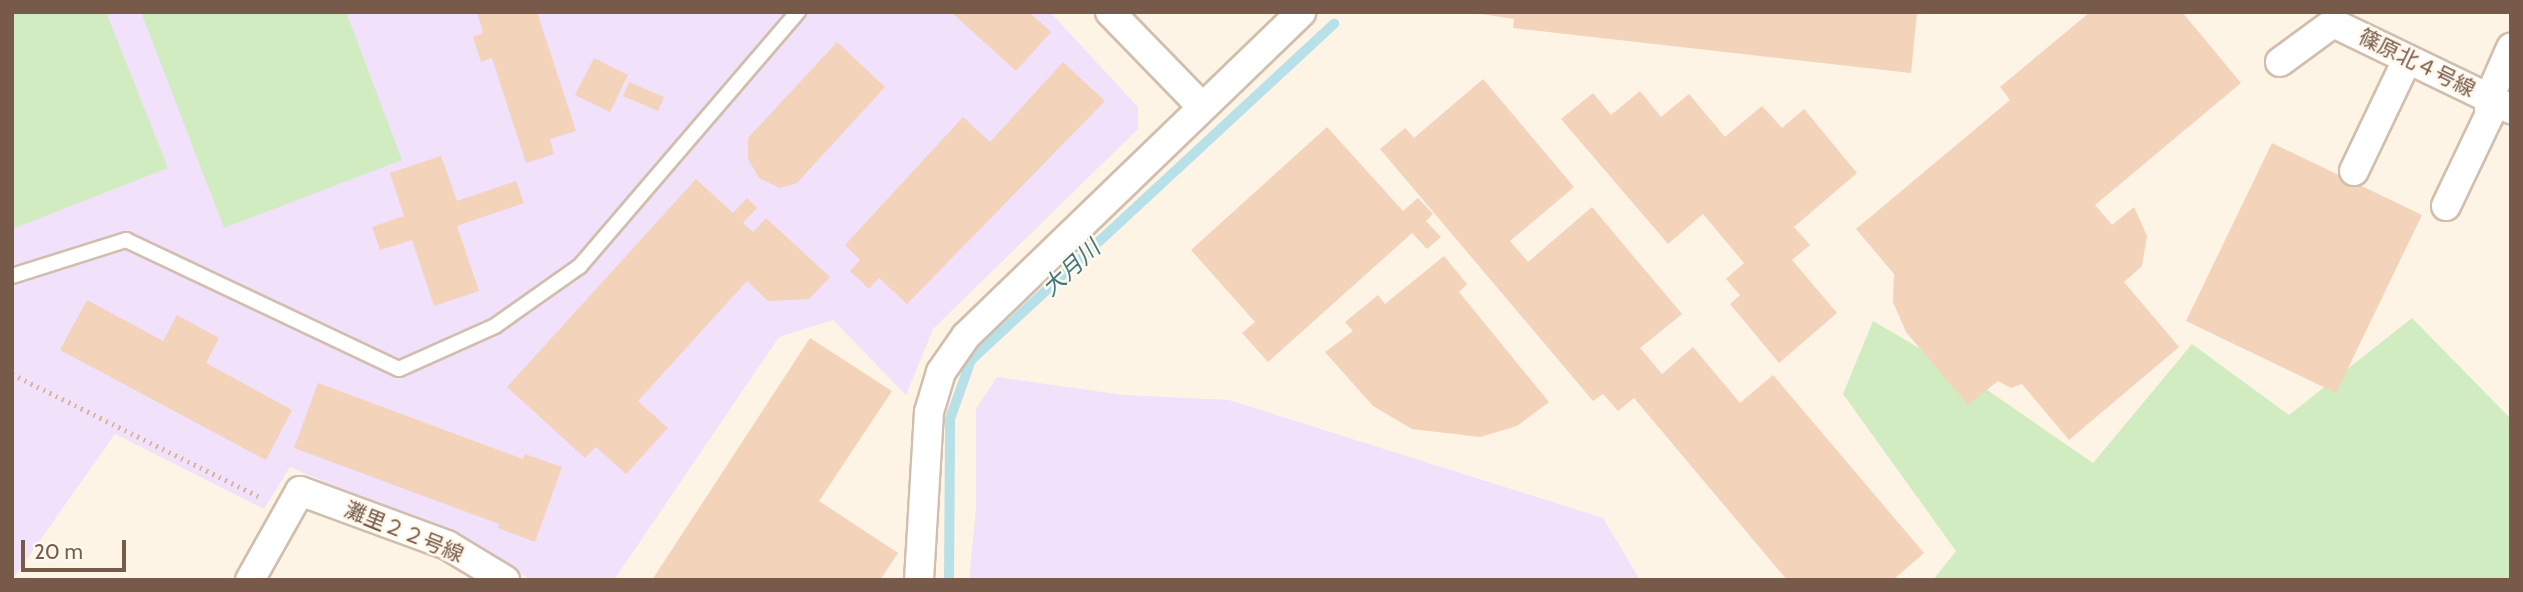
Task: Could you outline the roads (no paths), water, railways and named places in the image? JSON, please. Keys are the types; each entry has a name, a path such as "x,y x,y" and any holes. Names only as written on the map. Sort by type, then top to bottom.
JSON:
{"street":[{"path":"1110,12 1202,107"},
{"path":"919,580 929,412 941,372 966,336 1301,12"},
{"path":"2280,61 2332,18"},
{"name":"篠原北４号線","path":"2332,18 2407,60 2500,103 2511,48"},
{"path":"2354,171 2407,60"},
{"path":"2446,206 2489,116 2500,103"},
{"name":"灘里２２号線","path":"250,580 300,491 447,545 505,580"}],"lane":[{"path":"12,276 126,240 399,369 495,326 580,266 798,12"}],"waterway":[{"name":"大月川","path":"949,580 950,419 971,360 1334,24"}]}
